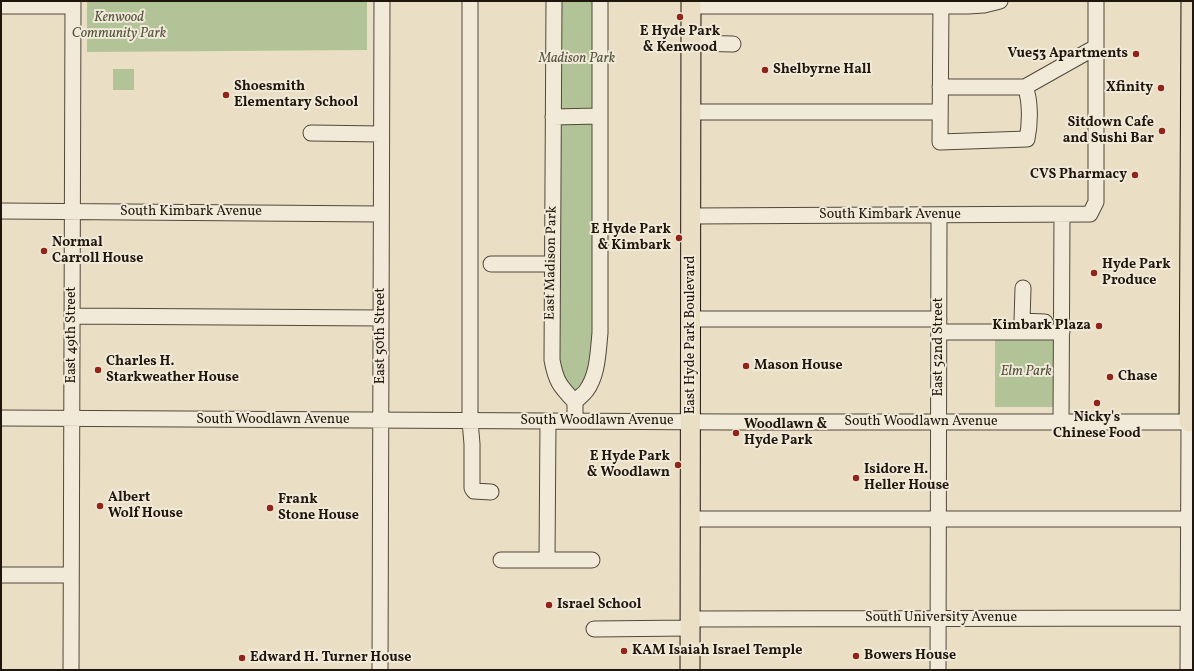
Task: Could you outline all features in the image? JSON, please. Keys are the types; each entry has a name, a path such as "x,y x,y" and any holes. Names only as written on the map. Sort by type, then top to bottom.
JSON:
{"main road":[{"path":"1191,1 1191,422"},
{"name":"East Hyde Park Boulevard","path":"690,670 691,4"}],"street":[{"name":"East 50th Street","path":"380,670 382,1"},
{"path":"470,1 470,420 472,444 472,488 474,491 491,492"},
{"name":"East Madison Park","path":"554,1 552,360 555,375 562,388 575,402"},
{"path":"575,421 575,402 586,391 591,382 598,355 600,333 600,1"},
{"path":"691,4 984,5 1000,1"},
{"path":"940,87 1025,87 1096,47 1096,1"},
{"path":"1,6 72,4"},
{"name":"East 49th Street","path":"70,670 72,4"},
{"path":"941,4 940,142 1027,139 1028,94 1025,87"},
{"path":"691,43 734,44"},
{"name":"South Kimbark Avenue","path":"691,216 1090,214 1096,202 1096,47"},
{"path":"691,112 940,112"},
{"path":"553,117 599,116"},
{"path":"311,133 381,134"},
{"name":"South Kimbark Avenue","path":"1,211 381,214"},
{"path":"1061,422 1062,214"},
{"name":"East 52nd Street","path":"938,670 939,215"},
{"path":"491,264 552,264"},
{"path":"1023,288 1022,321 1062,327"},
{"path":"72,316 381,318"},
{"path":"691,319 939,326 1062,327"},
{"name":"South Woodlawn Avenue","path":"1,418 691,422 1191,422"},
{"path":"547,560 548,421"},
{"path":"1188,670 1191,618 1191,422"},
{"path":"690,519 1191,519"},
{"path":"501,560 592,560"},
{"path":"1,575 71,575"},
{"name":"South University Avenue","path":"594,629 690,624 938,618 1191,618"}],"green space":[{"name":"Kenwood Community Park","path":"87,1 367,1 367,50 87,52"},
{"name":"Madison Park","path":"558,1 596,1 595,323 588,380 574,395 560,376 557,316"},
{"path":"113,69 134,69 134,90 113,90"},
{"name":"Elm Park","path":"995,336 1058,336 1058,407 995,407"}],"place":[{"name":"E Hyde Park & Kenwood","path":"680,17"},
{"name":"Vue53 Apartments","path":"1136,54"},
{"name":"Shelbyrne Hall","path":"765,70"},
{"name":"Xfinity","path":"1161,88"},
{"name":"Shoesmith Elementary School","path":"226,95"},
{"name":"Sitdown Cafe and Sushi Bar","path":"1162,131"},
{"name":"CVS Pharmacy","path":"1135,175"},
{"name":"E Hyde Park & Kimbark","path":"679,238"},
{"name":"Normal Carroll House","path":"44,251"},
{"name":"Hyde Park Produce","path":"1094,273"},
{"name":"Kimbark Plaza","path":"1099,326"},
{"name":"Mason House","path":"746,366"},
{"name":"Charles H. Starkweather House","path":"98,370"},
{"name":"Chase","path":"1110,377"},
{"name":"Nicky's Chinese Food","path":"1097,403"},
{"name":"Woodlawn & Hyde Park","path":"736,433"},
{"name":"E Hyde Park & Woodlawn","path":"678,465"},
{"name":"Isidore H. Heller House","path":"856,478"},
{"name":"Albert Wolf House","path":"100,506"},
{"name":"Frank Stone House","path":"270,508"},
{"name":"Israel School","path":"549,605"},
{"name":"KAM Isaiah Israel Temple","path":"624,651"},
{"name":"Bowers House","path":"856,656"},
{"name":"Edward H. Turner House","path":"242,658"}]}
